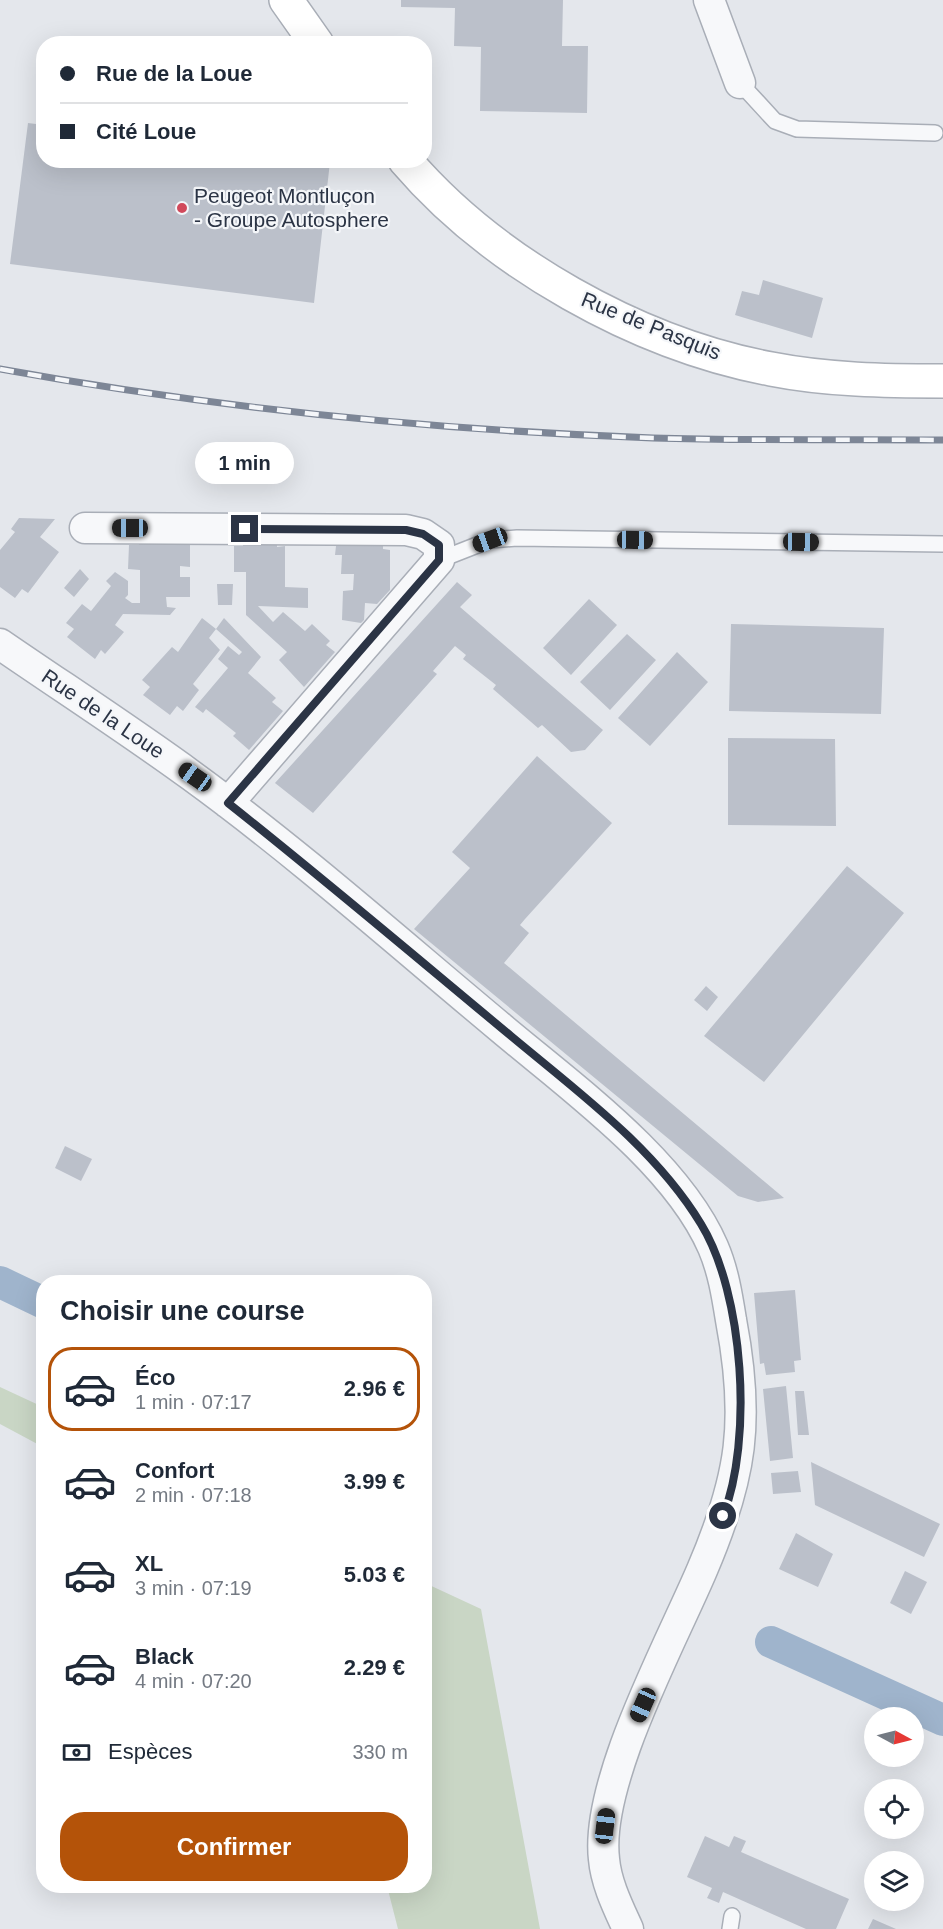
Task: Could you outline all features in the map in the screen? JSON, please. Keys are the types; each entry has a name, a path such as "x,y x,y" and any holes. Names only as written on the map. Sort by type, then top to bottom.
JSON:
{"main road":[{"path":"286,0 311,36"},
{"name":"Rue de Pasquis","path":"413,168 456,211 546,279 640,327 737,361 772,369 852,378 943,381"}],"street":[{"path":"709,0 740,83"},
{"path":"85,528 406,530 435,540 439,545 439,560 228,803"},
{"name":"Rue de la Loue","path":"0,644 117,722 228,803 371,918 608,1118 683,1197 714,1250 725,1286 734,1336 742,1417 740,1454 731,1496 700,1574 636,1720 614,1780 606,1812 604,1862 615,1901 628,1929"}],"lane":[{"path":"740,83 775,121 797,129 935,133"},
{"path":"439,560 490,540 517,538 943,544"}],"green space":[{"path":"0,1387 36,1404 36,1443 0,1424"},
{"path":"432,1586 481,1609 540,1929 398,1929 389,1893 432,1893"}],"building":[{"path":"401,0 563,0 562,46 588,46 587,113 480,111 481,47 454,46 455,8 401,7"},
{"path":"28,123 36,124 36,168 329,168 314,303 10,264"},
{"path":"763,280 823,298 812,338 735,315 742,291 759,295"},
{"path":"19,518 55,519 40,537 59,552 28,593 22,589 15,598 0,587 0,550 15,532 11,529"},
{"path":"139,536 190,542 190,567 180,566 180,577 190,577 190,597 166,597 167,607 176,608 170,615 123,614 115,625 124,632 105,654 101,650 95,659 67,637 74,629 66,623 82,604 91,611 111,586 106,581 115,572 128,581 128,595 125,598 132,603 140,603 140,570 128,569 129,545 139,545"},
{"path":"243,537 277,538 277,547 285,546 285,587 308,588 308,608 258,606 273,622 283,612 305,631 312,624 330,641 326,645 335,652 304,687 279,660 287,652 246,615 246,572 234,572 234,546 243,546"},
{"path":"337,537 383,538 383,549 390,550 390,590 377,604 365,603 364,620 361,623 342,620 343,591 353,590 354,574 341,574 342,555 335,555"},
{"path":"80,569 89,579 74,597 64,588"},
{"path":"457,582 472,595 460,607 603,730 585,750 571,752 542,725 538,728 493,689 496,685 463,659 466,655 455,646 433,671 437,674 313,813 275,783"},
{"path":"217,584 233,584 232,605 218,605"},
{"path":"589,599 617,625 571,675 543,648"},
{"path":"202,618 216,629 209,638 220,650 193,684 199,690 183,711 177,706 170,715 143,695 150,687 142,680 172,647 178,652"},
{"path":"224,618 261,657 248,673 276,698 272,702 283,711 249,750 233,736 236,733 206,709 203,713 195,707 228,668 218,659 228,646 239,655 242,652 216,629"},
{"path":"731,624 884,628 881,714 729,711"},
{"path":"627,634 656,660 610,710 580,682"},
{"path":"677,652 708,682 650,746 618,718"},
{"path":"728,738 835,739 836,826 728,825"},
{"path":"537,756 612,823 520,925 529,933 504,963 784,1198 758,1202 738,1196 414,929 470,868 452,852"},
{"path":"847,866 904,913 764,1082 704,1036"},
{"path":"706,986 718,997 707,1011 694,1000"},
{"path":"65,1146 92,1159 81,1181 55,1168"},
{"path":"795,1290 801,1360 794,1361 795,1372 766,1375 764,1363 760,1364 754,1293"},
{"path":"786,1386 793,1458 770,1461 763,1389"},
{"path":"795,1391 804,1391 809,1435 798,1435"},
{"path":"811,1462 940,1524 924,1557 815,1505"},
{"path":"798,1471 801,1492 773,1494 771,1473"},
{"path":"796,1533 833,1554 818,1587 779,1569"},
{"path":"905,1571 927,1582 911,1614 890,1603"},
{"path":"705,1836 729,1847 734,1836 746,1841 741,1852 849,1899 836,1929 806,1929 723,1892 719,1903 707,1898 712,1888 687,1877"},
{"path":"873,1919 896,1929 868,1929"}],"waterway":[{"path":"0,1282 36,1299"},
{"path":"771,1642 943,1720"}],"railway":[{"path":"0,369 243,406 407,423 653,438 943,440"}],"place":[{"name":"Peugeot Montluçon - Groupe Autosphere","path":"182,208"}],"route":[{"path":"245,529 406,530 423,534 435,540 439,545 439,560 228,803 371,918 608,1118 683,1197 702,1225 714,1250 725,1286 734,1336 742,1417 740,1454 731,1496 723,1516"}]}
